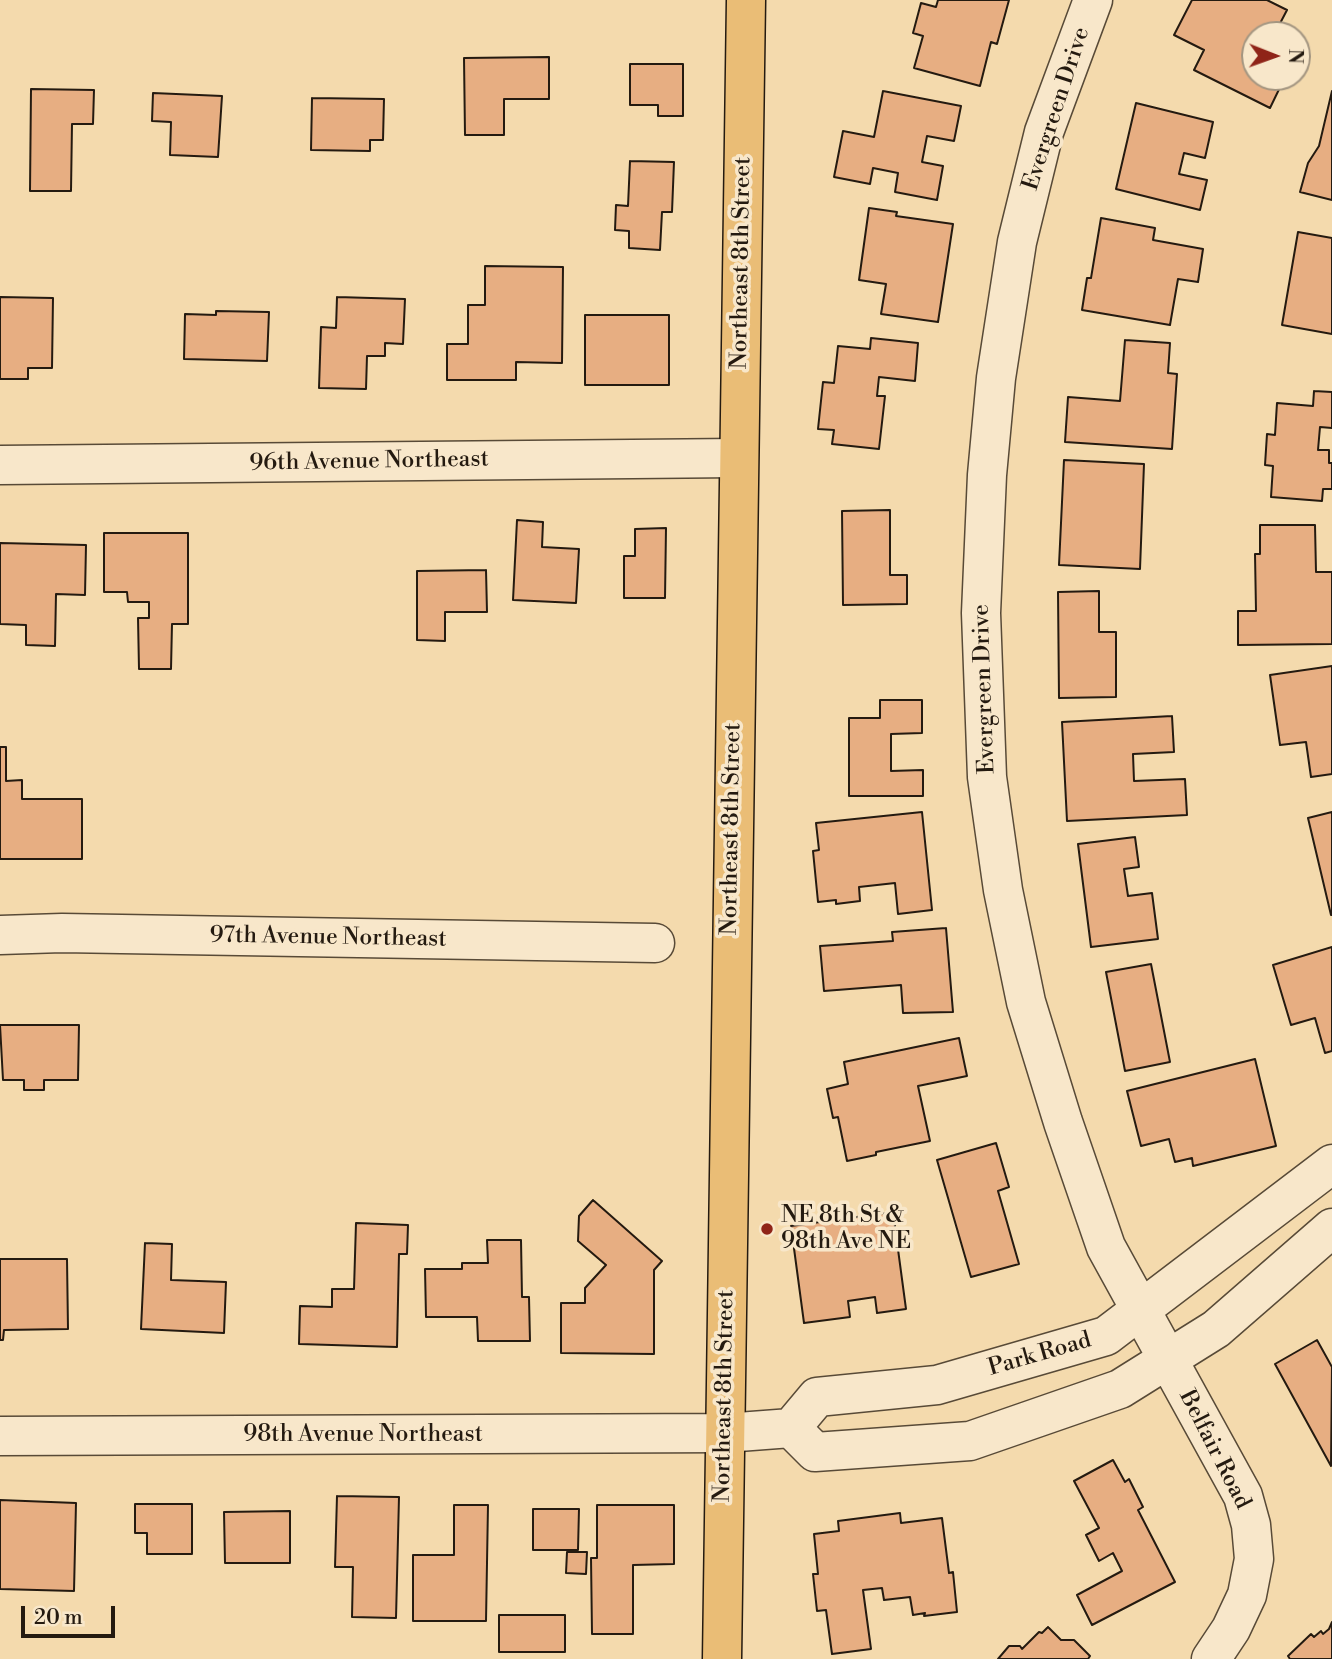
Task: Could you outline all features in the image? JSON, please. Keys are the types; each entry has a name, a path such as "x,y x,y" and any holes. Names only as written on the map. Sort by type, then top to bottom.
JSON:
{"main road":[{"name":"Northeast 8th Street","path":"722,1659 746,0"}],"street":[{"name":"Evergreen Drive","path":"1093,0 1044,132 1017,243 996,378 986,475 981,613 987,776 1003,890 1026,1002 1105,1247 1167,1360"},
{"name":"96th Avenue Northeast","path":"0,465 738,458"},
{"name":"97th Avenue Northeast","path":"0,935 655,943"},
{"name":"Park Road","path":"791,1428 817,1397 937,1385 1106,1336 1332,1164"},
{"path":"725,1433 791,1428 815,1452 970,1441 1120,1389 1216,1329 1332,1228"},
{"name":"Belfair Road","path":"1167,1360 1243,1496 1251,1525 1254,1559 1247,1595 1231,1629 1212,1659"},
{"name":"98th Avenue Northeast","path":"0,1436 725,1433"}],"building":[{"path":"938,0 1009,0 997,44 991,42 980,86 914,68 923,36 913,33 921,3 936,7"},
{"path":"1192,0 1267,0 1287,10 1281,21 1241,21 1241,91 1278,91 1270,108 1194,70 1204,50 1174,35"},
{"path":"549,57 549,99 504,99 504,135 465,135 464,58"},
{"path":"630,64 683,64 683,116 658,116 658,105 630,105"},
{"path":"31,89 94,90 93,124 72,124 71,191 30,191"},
{"path":"883,91 961,106 954,141 927,136 922,162 943,166 937,200 895,192 898,173 873,168 870,184 834,177 843,131 874,137"},
{"path":"1332,91 1332,200 1300,192 1308,163 1319,146"},
{"path":"153,93 222,96 218,157 170,155 171,122 152,121"},
{"path":"312,98 384,99 383,140 370,140 370,151 311,150"},
{"path":"1136,103 1213,122 1205,158 1184,153 1179,174 1207,180 1200,210 1116,189"},
{"path":"630,161 674,162 672,212 662,212 660,250 629,248 629,231 615,230 616,205 628,206"},
{"path":"869,208 897,212 896,216 953,224 938,322 881,314 886,284 859,280"},
{"path":"1101,218 1155,228 1153,240 1203,249 1198,282 1178,279 1170,325 1082,310 1087,278 1091,278"},
{"path":"1298,232 1332,238 1332,334 1282,325"},
{"path":"485,266 563,267 562,363 516,362 516,380 447,380 447,344 468,344 468,305 485,305"},
{"path":"0,297 53,298 52,368 28,368 28,379 0,379"},
{"path":"337,297 405,299 403,344 385,343 385,356 367,356 366,389 319,388 321,327 336,328"},
{"path":"216,311 269,312 267,361 184,359 185,314 216,315"},
{"path":"585,315 669,315 669,385 585,385"},
{"path":"871,338 918,343 915,381 879,377 877,396 885,396 879,449 832,444 834,430 818,429 823,382 834,383 838,346 870,349"},
{"path":"1125,340 1170,343 1168,373 1177,374 1172,449 1065,442 1068,397 1120,401"},
{"path":"1314,391 1332,392 1332,428 1320,427 1318,450 1329,450 1332,489 1323,489 1322,501 1271,497 1273,466 1265,465 1267,434 1275,435 1277,403 1313,406"},
{"path":"1064,460 1144,464 1140,569 1059,565"},
{"path":"890,510 890,575 907,575 907,604 843,605 842,511"},
{"path":"517,520 543,522 542,547 579,549 576,603 513,600"},
{"path":"1260,525 1315,525 1316,572 1332,572 1332,644 1238,645 1238,611 1256,611 1255,554 1260,554"},
{"path":"666,528 665,598 624,598 624,556 635,556 635,529"},
{"path":"104,533 188,533 188,624 172,624 171,669 139,669 138,618 149,618 149,602 128,602 127,592 104,592"},
{"path":"0,543 86,545 85,595 56,594 55,646 26,645 26,625 0,624"},
{"path":"486,570 487,612 445,612 445,641 417,640 417,571"},
{"path":"1099,591 1099,632 1116,632 1116,697 1059,698 1058,592"},
{"path":"1332,666 1332,774 1311,777 1306,742 1280,745 1270,675"},
{"path":"880,700 922,700 922,733 891,734 891,771 923,770 923,796 849,796 849,718 880,718"},
{"path":"1172,716 1174,752 1133,754 1134,781 1185,779 1187,815 1067,821 1062,722"},
{"path":"0,747 6,747 6,781 22,780 22,799 82,799 82,859 0,859"},
{"path":"922,812 932,910 898,914 895,883 859,887 860,901 836,904 836,900 818,902 813,851 819,850 816,823"},
{"path":"1332,812 1332,915 1331,915 1308,818"},
{"path":"1135,837 1139,867 1124,869 1128,896 1152,893 1158,939 1091,947 1078,844"},
{"path":"946,928 953,1012 903,1013 901,985 824,991 820,946 893,941 892,932"},
{"path":"1332,947 1332,1051 1325,1053 1315,1018 1291,1025 1273,965"},
{"path":"1151,964 1170,1062 1125,1071 1106,972"},
{"path":"0,1025 79,1025 78,1080 44,1080 44,1090 24,1090 24,1080 3,1080"},
{"path":"959,1038 967,1076 918,1086 930,1141 847,1161 838,1117 833,1118 827,1089 848,1084 844,1062"},
{"path":"1255,1059 1276,1146 1193,1166 1192,1158 1175,1162 1169,1139 1141,1146 1127,1091"},
{"path":"996,1143 1009,1187 998,1191 1019,1264 971,1277 937,1160"},
{"path":"593,1200 662,1261 654,1270 654,1354 561,1353 561,1303 585,1303 585,1288 606,1265 578,1241 579,1216"},
{"path":"893,1212 906,1309 877,1313 875,1297 848,1301 850,1317 804,1323 791,1226"},
{"path":"356,1223 408,1225 407,1254 399,1254 397,1347 299,1344 300,1306 332,1307 332,1289 354,1289"},
{"path":"487,1240 521,1240 522,1297 529,1297 530,1341 478,1341 477,1317 426,1317 425,1269 462,1269 462,1263 488,1263"},
{"path":"145,1243 172,1244 171,1280 226,1282 224,1333 141,1329"},
{"path":"0,1259 67,1259 68,1329 4,1330 3,1340 0,1340"},
{"path":"1317,1340 1332,1367 1331,1466 1275,1364"},
{"path":"1113,1460 1125,1482 1129,1479 1143,1507 1138,1510 1175,1582 1092,1625 1077,1595 1122,1571 1113,1553 1099,1561 1086,1535 1099,1528 1074,1481"},
{"path":"337,1496 399,1497 396,1618 352,1617 353,1567 335,1567"},
{"path":"0,1500 76,1503 74,1591 0,1589"},
{"path":"135,1504 192,1504 192,1554 147,1554 147,1533 135,1533"},
{"path":"454,1505 488,1505 486,1621 413,1621 413,1555 454,1555"},
{"path":"597,1505 674,1505 674,1564 633,1565 633,1634 592,1634 591,1558 597,1558"},
{"path":"533,1509 579,1509 578,1550 533,1550"},
{"path":"290,1511 290,1563 225,1563 224,1512"},
{"path":"900,1513 901,1523 942,1518 949,1573 953,1572 957,1612 913,1615 910,1597 884,1600 882,1588 863,1590 871,1649 832,1654 826,1610 817,1611 813,1574 818,1574 814,1534 839,1531 838,1521"},
{"path":"567,1552 587,1552 586,1574 566,1573"},
{"path":"499,1615 565,1615 565,1652 499,1652"},
{"path":"1332,1622 1332,1659 1290,1659 1288,1656 1311,1634 1314,1637 1321,1631 1323,1634"},
{"path":"1048,1627 1061,1640 1074,1640 1090,1656 1088,1659 998,1659 1009,1646 1020,1646 1022,1649"}],"place":[{"name":"NE 8th St & 98th Ave NE","path":"767,1229"}]}
